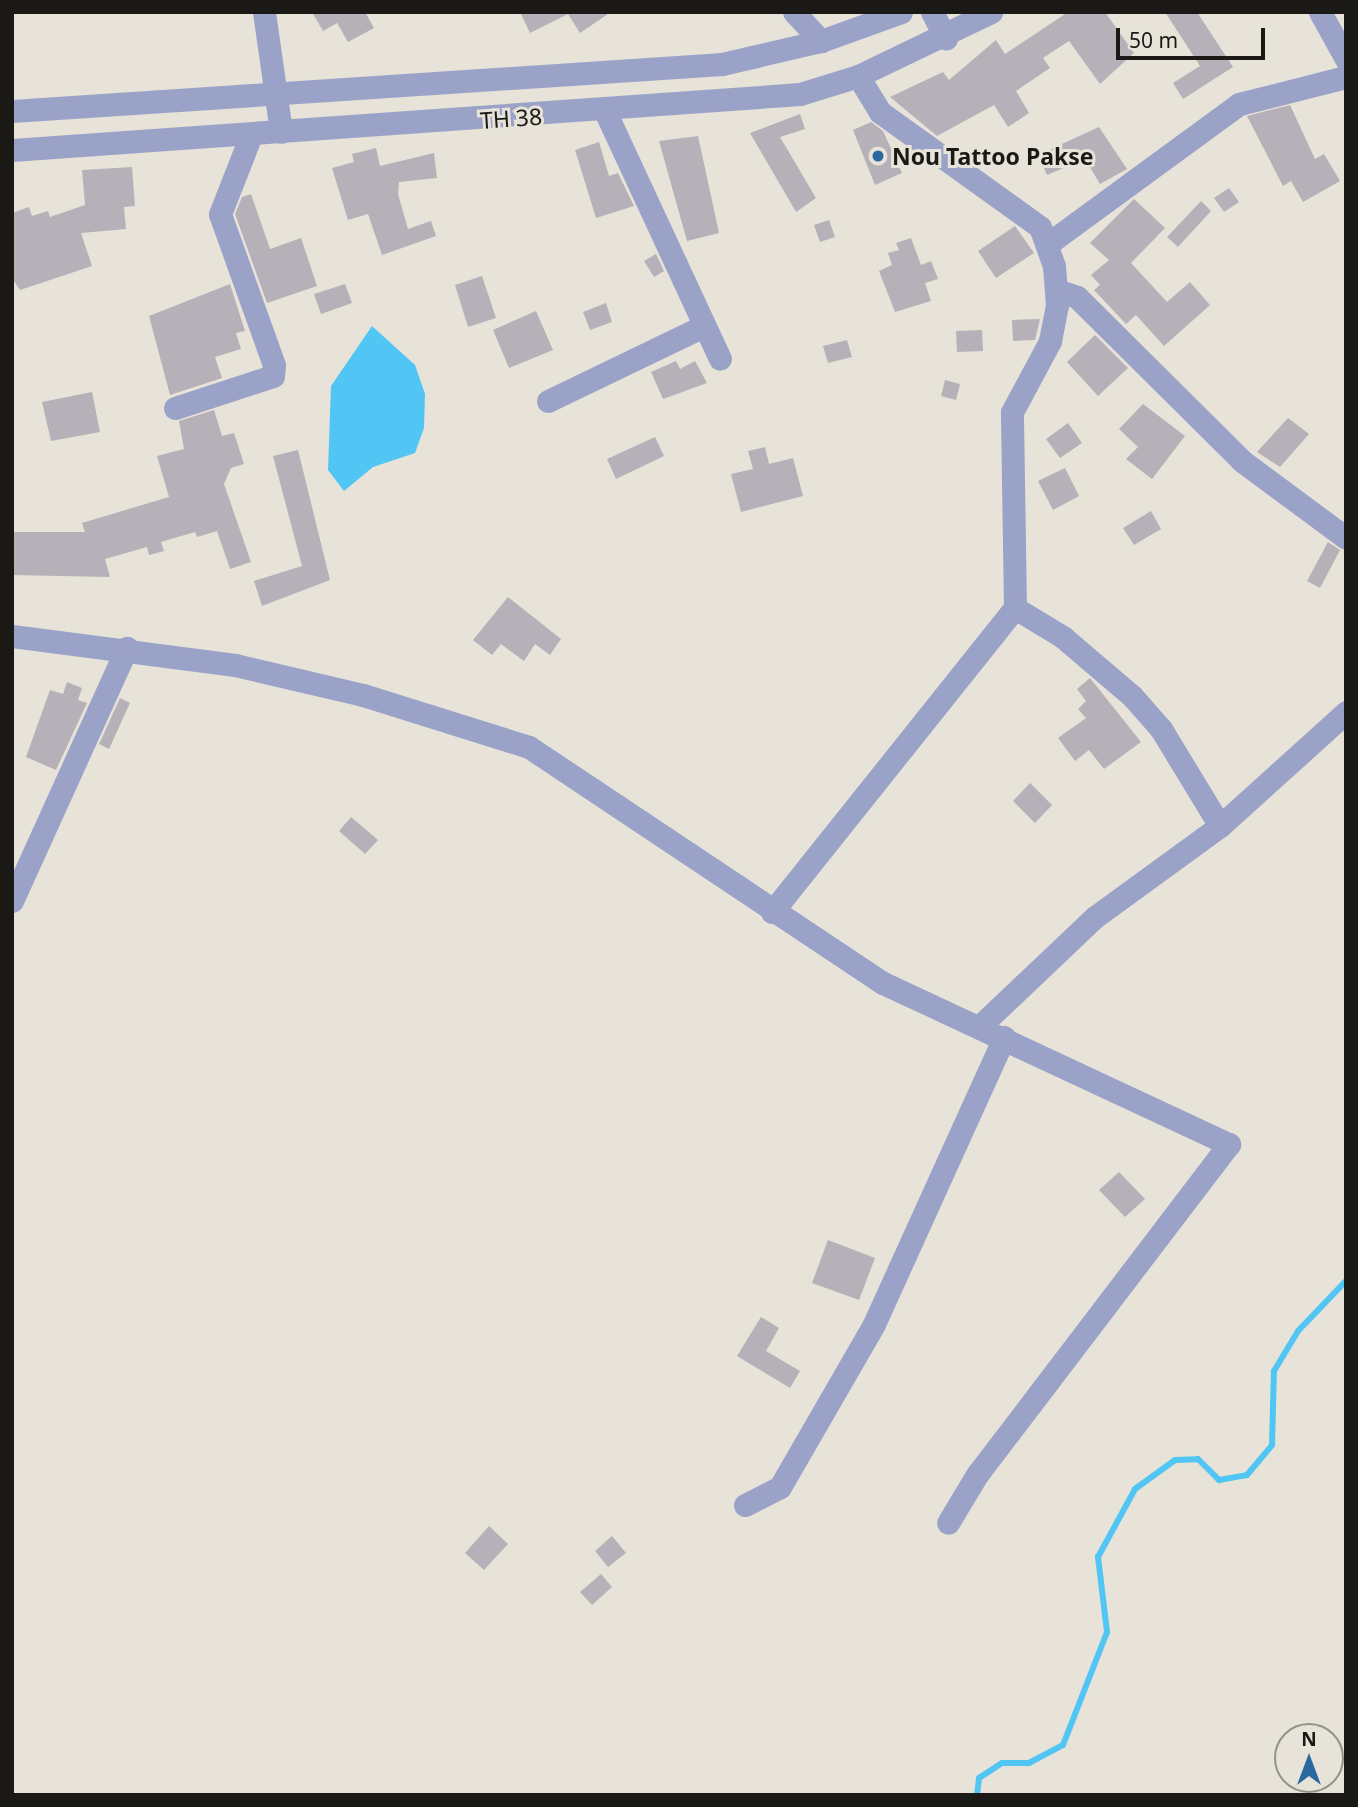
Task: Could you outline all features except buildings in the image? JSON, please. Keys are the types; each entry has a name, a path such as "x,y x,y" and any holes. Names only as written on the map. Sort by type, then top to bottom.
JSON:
{"street":[{"path":"264,12 281,132"},
{"path":"794,12 821,41"},
{"name":"TH 38","path":"12,111 722,64 821,41 901,12"},
{"path":"932,12 946,38"},
{"name":"TH 38","path":"12,150 605,111 800,94 858,76 946,38 992,12"},
{"path":"1320,12 1346,59"},
{"path":"772,912 1015,608 1012,412 1050,341 1057,289 1049,243 1008,200 880,112 858,76"},
{"path":"1049,243 1239,104 1346,77"},
{"path":"605,111 720,359"},
{"path":"175,408 273,376 220,214 251,135"},
{"path":"1057,289 1086,306 1242,461 1346,538"},
{"path":"548,401 704,326"},
{"path":"1015,608 1063,637 1132,696 1161,729 1220,827"},
{"path":"12,636 127,648 363,695 529,747 772,912 883,982 1229,1144 978,1473 948,1523"},
{"path":"12,901 127,648"},
{"path":"980,1026 1096,917 1220,827 1346,712"},
{"path":"745,1505 780,1487 874,1324 1004,1037"}],"water":[{"path":"372,326 415,365 425,394 424,428 415,453 373,467 344,491 328,470 331,386"}],"waterway":[{"path":"977,1795 979,1778 1002,1763 1029,1763 1063,1745 1107,1632 1098,1557 1135,1489 1175,1460 1198,1459 1219,1480 1247,1475 1272,1445 1274,1371 1298,1331 1346,1281"}],"place":[{"name":"Nou Tattoo Pakse","path":"878,156"}]}
